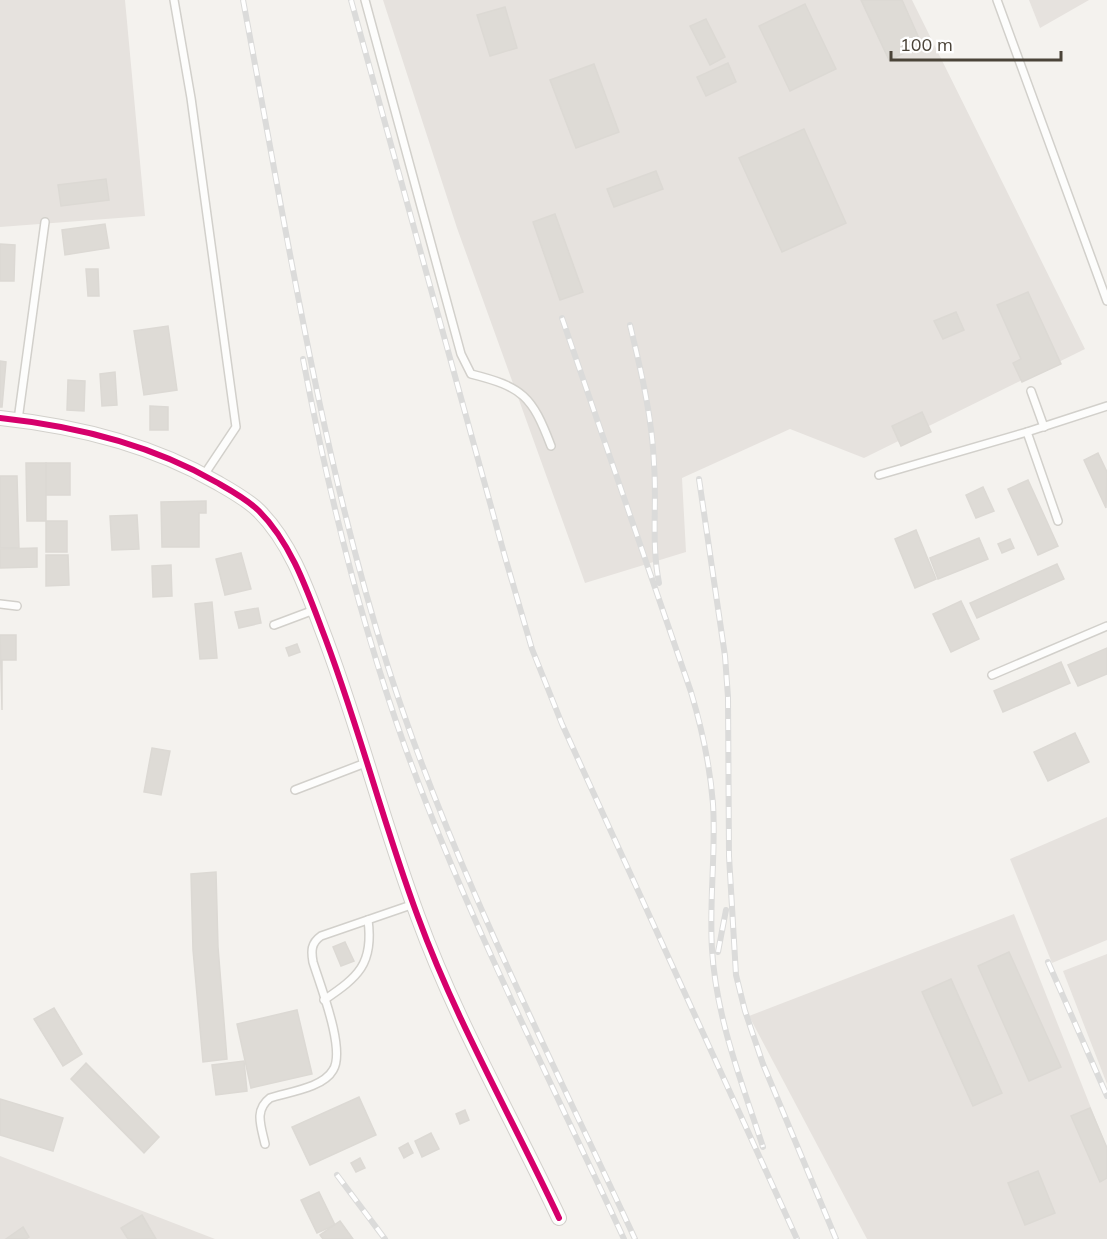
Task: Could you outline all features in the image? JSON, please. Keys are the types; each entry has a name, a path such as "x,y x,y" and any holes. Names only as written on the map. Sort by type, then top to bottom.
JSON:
{"street":[{"path":"0,418 92,433 163,454 204,475 258,509 273,526 290,555 314,610 368,762 414,904 464,1024 559,1218"}],"lane":[{"path":"174,0 191,99 236,427 204,475"},
{"path":"365,0 461,354 471,374 521,391 538,411 551,446"},
{"path":"998,0 1107,301"},
{"path":"18,420 45,222"},
{"path":"1031,391 1044,427"},
{"path":"879,476 1107,406"},
{"path":"1027,432 1059,521"},
{"path":"0,604 17,606"},
{"path":"274,625 314,610"},
{"path":"992,675 1107,626"},
{"path":"295,790 368,762"},
{"path":"265,1144 259,1114 263,1103 270,1098 308,1086 333,1071 337,1048 313,962 312,947 321,936 414,904"},
{"path":"324,1000 352,981 361,970 370,947 368,920"}],"shaded area":[{"path":"0,0 125,0 145,216 0,227"},
{"path":"383,0 912,0 1085,349 864,458 790,429 682,478 686,552 585,583 457,228"},
{"path":"1029,0 1089,0 1040,28"},
{"path":"1107,817 1107,940 1052,963 1010,859"},
{"path":"1014,914 1107,1148 1107,1239 867,1239 749,1016"},
{"path":"1107,954 1107,1084 1063,971"},
{"path":"0,1156 215,1239 0,1239"}],"building":[{"path":"861,0 902,0 922,45 889,60"},
{"path":"805,4 836,69 790,91 759,26"},
{"path":"505,7 517,48 490,56 477,15"},
{"path":"706,19 725,57 710,65 690,26"},
{"path":"728,63 736,82 706,96 697,77"},
{"path":"594,64 619,132 576,148 550,80"},
{"path":"804,129 846,223 782,252 739,158"},
{"path":"656,171 663,189 614,207 607,189"},
{"path":"106,179 109,200 61,206 58,185"},
{"path":"555,214 583,292 560,300 533,222"},
{"path":"105,224 109,248 65,255 62,230"},
{"path":"0,244 15,245 14,281 0,281"},
{"path":"86,269 98,269 99,296 88,296"},
{"path":"1028,292 1061,364 1022,382 1013,363 1021,359 997,305"},
{"path":"956,312 964,330 943,339 934,321"},
{"path":"168,326 177,390 144,395 134,331"},
{"path":"0,361 6,362 2,407 0,407"},
{"path":"115,372 117,405 102,406 100,374"},
{"path":"68,380 85,381 84,411 67,410"},
{"path":"150,406 168,407 168,430 150,430"},
{"path":"922,412 931,432 901,446 892,426"},
{"path":"1098,453 1107,472 1106,508 1084,460"},
{"path":"26,463 46,463 46,521 27,521"},
{"path":"46,463 70,463 70,495 46,495"},
{"path":"0,476 17,476 19,548 0,548"},
{"path":"1028,480 1058,546 1038,555 1008,489"},
{"path":"983,487 994,511 976,518 966,495"},
{"path":"206,501 206,513 199,513 199,547 162,547 161,502"},
{"path":"137,515 139,549 112,550 110,516"},
{"path":"46,521 67,521 67,552 46,552"},
{"path":"916,530 936,579 915,588 895,539"},
{"path":"979,538 988,559 938,579 930,558"},
{"path":"1010,539 1014,548 1002,553 998,544"},
{"path":"37,548 37,567 0,568 0,549"},
{"path":"241,553 251,589 225,595 216,559"},
{"path":"46,555 68,555 69,585 46,586"},
{"path":"1057,564 1064,579 977,618 970,603"},
{"path":"171,565 172,596 153,597 152,566"},
{"path":"961,601 979,639 951,652 933,614"},
{"path":"212,602 217,658 200,659 195,604"},
{"path":"258,608 261,623 239,628 235,612"},
{"path":"0,635 16,635 16,660 2,660 2,710"},
{"path":"297,644 300,652 289,656 286,648"},
{"path":"1107,648 1107,674 1078,686 1068,665"},
{"path":"1061,662 1070,683 1003,712 994,691"},
{"path":"1075,733 1089,762 1048,781 1034,752"},
{"path":"152,748 170,751 161,795 144,792"},
{"path":"216,872 218,947 227,1059 203,1062 193,950 191,874"},
{"path":"345,942 354,961 341,966 333,947"},
{"path":"1009,952 1061,1067 1029,1081 978,966"},
{"path":"951,979 1002,1093 973,1106 922,992"},
{"path":"54,1008 82,1054 63,1066 34,1019"},
{"path":"297,1010 312,1074 251,1088 237,1024"},
{"path":"244,1061 247,1091 216,1095 212,1065"},
{"path":"86,1063 159,1137 144,1153 71,1079"},
{"path":"359,1097 376,1135 310,1165 292,1127"},
{"path":"0,1099 63,1118 53,1151 0,1135"},
{"path":"1090,1108 1107,1148 1107,1178 1100,1182 1071,1116"},
{"path":"465,1110 469,1120 460,1124 456,1114"},
{"path":"431,1133 439,1149 422,1157 415,1141"},
{"path":"408,1143 413,1153 404,1158 399,1148"},
{"path":"360,1158 365,1168 356,1172 351,1163"},
{"path":"1038,1171 1055,1213 1025,1225 1008,1183"},
{"path":"319,1192 335,1225 317,1233 301,1200"},
{"path":"142,1215 156,1239 128,1239 121,1228"},
{"path":"340,1221 353,1239 323,1239 320,1235"},
{"path":"23,1227 29,1237 6,1239"}],"railway":[{"path":"243,0 289,252 323,420 364,586 388,667 413,740 471,885 635,1239"},
{"path":"351,0 532,649 562,724 797,1239"},
{"path":"562,318 691,692 702,733 713,804 711,931 714,975 731,1050 763,1147"},
{"path":"630,325 651,428 655,479 655,553 659,583"},
{"path":"303,359 346,555 405,747 481,934 624,1239"},
{"path":"699,479 725,656 728,697 729,856 736,975 745,1011 763,1064 836,1239"},
{"path":"718,952 726,910"},
{"path":"1048,962 1107,1096"},
{"path":"337,1175 385,1239"}],"cycle path":[{"path":"0,418 84,432 165,457 216,482 244,499 259,511 280,537 303,581 334,663 405,881 433,956 467,1032 559,1218"}]}
